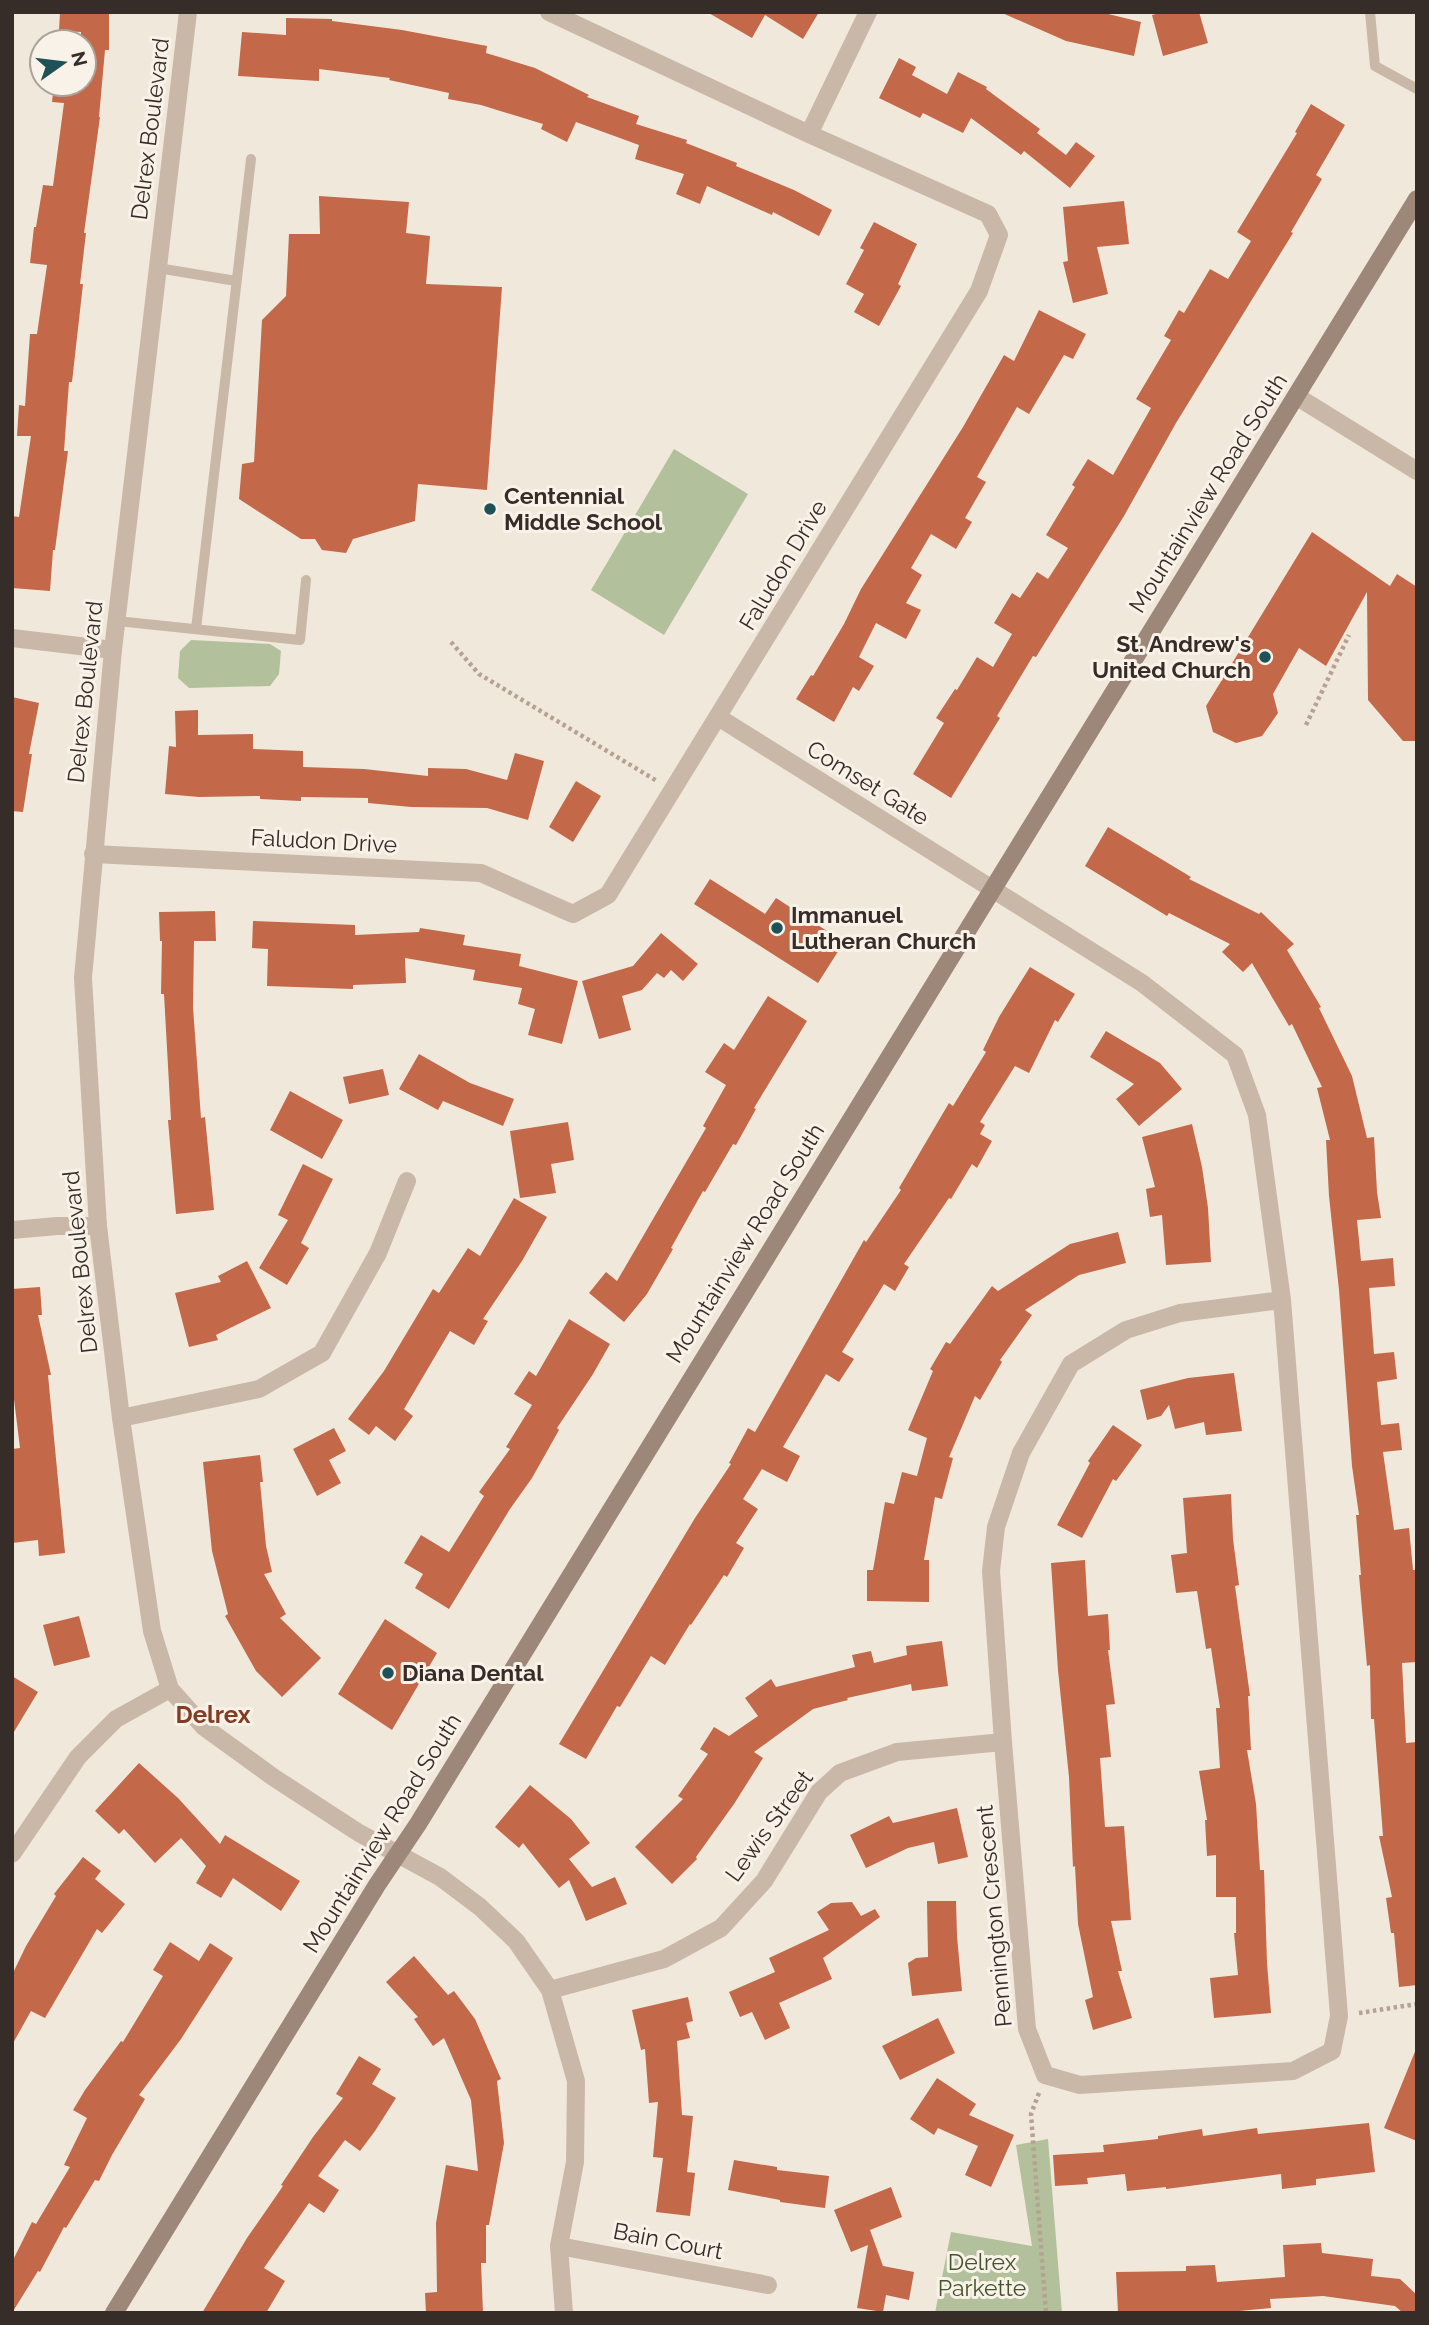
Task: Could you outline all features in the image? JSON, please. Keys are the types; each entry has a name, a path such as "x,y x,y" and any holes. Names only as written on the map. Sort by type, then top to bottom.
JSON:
{"main road":[{"name":"Mountainview Road South","path":"114,2313 418,1824 1417,199"}],"street":[{"name":"Delrex Boulevard","path":"188,12 113,650 83,978 98,1226 121,1418 152,1631 170,1689 204,1727 263,1770 359,1833 440,1877 480,1907 516,1941 550,1990 576,2081 575,2162 559,2246 564,2313"},
{"name":"Faludon Drive","path":"93,853 481,873 573,914 608,895 979,291 999,235 988,214 809,135 549,12"},
{"path":"809,135 868,12"},
{"path":"1296,396 1417,471"},
{"path":"12,638 113,650"},
{"name":"Comset Gate","path":"718,717 992,890"},
{"path":"992,890 1142,983 1235,1055 1256,1115 1282,1300 1339,2016 1332,2051 1293,2071 1080,2085 1045,2076"},
{"path":"121,1418 258,1389 322,1353 378,1253 407,1181"},
{"path":"12,1230 98,1226"},
{"name":"Pennington Crescent","path":"1045,2076 1027,2029 991,1571 996,1527 1021,1453 1071,1364 1126,1330 1169,1317 1282,1300"},
{"path":"12,1854 78,1757 116,1719 170,1689"},
{"name":"Lewis Street","path":"550,1990 664,1959 721,1927 764,1881 819,1792 840,1773 897,1752 1003,1742"},
{"name":"Bain Court","path":"559,2246 768,2285"}],"lane":[{"path":"1370,12 1375,66 1417,89"},
{"path":"196,629 251,159"},
{"path":"158,268 236,281"},
{"path":"117,621 300,640 306,580"}],"path":[{"path":"1306,725 1349,635"},
{"path":"451,642 478,674 673,790"},
{"path":"1339,2016 1417,2004"},
{"path":"1045,2076 1031,2114 1046,2313"}],"green space":[{"path":"674,449 748,494 664,635 591,590"},
{"path":"191,640 270,644 281,651 279,674 270,686 189,688 178,678 180,651"},
{"name":"Delrex Parkette","path":"1048,2139 1062,2313 935,2313 951,2232 1032,2246 1016,2145"}],"building":[{"path":"60,12 109,12 109,50 105,50 100,117 84,233 80,284 83,284 72,382 69,382 64,451 68,451 53,550 50,591 12,588 12,516 19,517 31,436 17,436 19,405 25,406 30,334 37,334 47,265 30,263 43,185 53,186 64,103 52,102 52,98 98,98 98,28 59,28"},
{"path":"707,12 819,12 803,39 765,15 752,38"},
{"path":"1000,12 1100,12 1141,22 1134,56 1066,41"},
{"path":"1164,12 1199,12 1208,43 1163,56 1152,15"},
{"path":"286,18 332,19 487,46 486,53 535,68 589,95 587,97 639,116 636,124 687,140 686,143 737,163 736,166 794,190 832,210 819,236 773,212 772,215 707,186 700,204 676,194 684,174 635,159 639,145 576,122 567,142 541,129 543,124 481,105 448,99 449,93 389,80 390,78 319,69 319,81 238,76 242,32 286,35"},
{"path":"899,58 916,67 912,75 947,94 958,72 987,87 986,89 1040,129 1037,133 1066,155 1076,142 1095,156 1070,188 1024,151 1021,155 971,118 963,133 923,113 920,118 879,98"},
{"path":"1311,104 1345,125 1316,175 1322,179 1291,232 1293,233 1176,423 1124,516 1036,657 1033,656 997,716 1000,718 951,798 913,774 944,723 936,718 977,657 993,667 1012,634 994,623 1012,593 1020,598 1037,572 1048,579 1068,548 1046,535 1075,487 1072,485 1088,459 1113,475 1151,408 1136,399 1171,340 1164,336 1179,310 1184,313 1210,269 1228,279 1251,241 1237,232 1297,133 1295,132"},
{"path":"319,196 409,202 406,233 430,236 426,284 502,287 487,490 418,484 415,521 353,539 346,553 322,550 315,539 301,539 239,499 242,464 254,462 262,320 286,296 289,234 320,234"},
{"path":"1124,201 1129,244 1097,247 1108,294 1073,303 1063,262 1068,261 1063,207"},
{"path":"874,222 917,244 898,284 901,286 879,326 854,312 864,294 846,284 864,250 860,248"},
{"path":"1039,310 1086,334 1073,359 1064,355 1029,414 1017,407 977,477 986,482 965,518 972,522 956,549 931,534 911,568 922,575 906,603 921,610 906,639 876,623 859,657 874,666 859,691 853,687 834,722 796,699 811,675 813,676 861,589 963,427 1004,355 1014,361"},
{"path":"1312,532 1390,586 1397,574 1417,587 1417,741 1403,741 1368,700 1367,592 1326,666 1299,648 1273,694 1278,713 1262,736 1236,743 1213,732 1206,706"},
{"path":"12,697 39,703 29,754 32,754 23,812 12,811"},
{"path":"198,710 198,735 253,734 253,749 303,751 303,767 364,769 428,776 428,768 466,769 507,780 515,753 544,761 528,820 487,808 411,807 368,803 368,798 301,797 301,801 260,799 260,796 199,797 165,794 169,746 176,747 175,711"},
{"path":"576,781 601,796 573,842 549,827"},
{"path":"1108,827 1191,877 1189,879 1259,914 1261,912 1294,944 1287,950 1321,1007 1319,1008 1352,1076 1367,1138 1374,1137 1381,1218 1357,1220 1361,1261 1393,1258 1395,1286 1369,1288 1374,1354 1394,1352 1397,1379 1377,1382 1381,1425 1399,1423 1402,1450 1383,1452 1394,1530 1409,1528 1413,1570 1417,1570 1417,1662 1402,1663 1406,1743 1417,1742 1417,1985 1399,1987 1394,1933 1391,1933 1386,1898 1392,1897 1379,1836 1383,1836 1374,1719 1371,1719 1370,1665 1367,1666 1359,1575 1356,1515 1359,1515 1352,1466 1329,1196 1326,1140 1330,1140 1317,1088 1322,1087 1292,1024 1289,1026 1252,963 1243,972 1222,952 1230,944 1169,913 1167,916 1085,866"},
{"name":"Immanuel Lutheran Church","path":"710,879 765,914 776,898 844,942 818,983 694,904"},
{"path":"215,911 216,941 194,941 193,1007 201,1118 205,1117 214,1210 176,1214 168,1120 171,1120 164,994 161,994 162,941 159,912"},
{"path":"253,921 355,925 355,935 419,932 420,928 465,935 463,945 521,954 519,966 578,981 562,1044 528,1035 535,1009 518,1004 522,988 473,980 475,970 405,958 406,983 353,985 353,989 267,986 268,949 252,948"},
{"path":"661,933 698,964 683,981 671,970 664,978 657,973 642,990 622,996 631,1030 599,1039 582,981 633,966"},
{"path":"1030,967 1075,994 1058,1022 1055,1020 1029,1073 1015,1066 980,1122 985,1125 980,1134 992,1141 977,1168 972,1164 951,1199 949,1198 904,1264 909,1267 895,1291 884,1284 842,1352 854,1359 839,1382 826,1374 783,1447 800,1456 787,1482 762,1469 743,1499 758,1509 736,1543 744,1548 727,1577 724,1575 665,1665 651,1656 586,1759 559,1744 695,1518 731,1464 729,1463 748,1428 755,1432 864,1240 866,1242 901,1190 899,1188 949,1103 953,1106 986,1052 983,1050 999,1017"},
{"path":"768,996 807,1021 754,1108 756,1109 736,1145 733,1144 705,1192 703,1191 647,1294 624,1322 589,1293 606,1272 617,1281 706,1128 703,1126 726,1085 705,1072 724,1043 734,1050"},
{"path":"1106,1031 1160,1063 1182,1089 1139,1126 1116,1099 1134,1084 1090,1057"},
{"path":"419,1054 470,1083 514,1099 503,1126 443,1101 438,1110 399,1089"},
{"path":"383,1069 389,1095 349,1104 343,1077"},
{"path":"290,1091 343,1120 322,1159 270,1130"},
{"path":"568,1122 574,1160 551,1164 556,1193 520,1198 510,1131"},
{"path":"1192,1124 1208,1208 1211,1262 1166,1265 1162,1215 1150,1217 1146,1189 1155,1187 1142,1137"},
{"path":"303,1164 333,1179 301,1243 309,1248 287,1285 259,1268 288,1220 278,1215"},
{"path":"514,1198 547,1217 522,1261 483,1319 488,1321 474,1345 450,1331 404,1409 413,1416 395,1441 376,1426 369,1435 348,1419 384,1371 433,1289 439,1293 468,1248 480,1256"},
{"path":"1118,1232 1126,1263 1079,1275 1025,1310 1032,1315 1000,1360 1002,1362 980,1400 975,1396 949,1457 953,1458 942,1499 935,1497 924,1560 929,1560 929,1602 867,1601 867,1570 873,1570 885,1502 894,1504 902,1472 917,1476 927,1438 908,1430 933,1371 930,1369 946,1342 950,1344 992,1286 998,1291 1070,1244"},
{"path":"247,1261 271,1308 216,1335 218,1340 189,1347 175,1293 221,1282 218,1276"},
{"path":"40,1287 42,1315 38,1315 51,1375 48,1375 65,1553 39,1556 38,1540 12,1543 12,1449 20,1448 12,1383 12,1289"},
{"path":"569,1319 610,1344 557,1428 559,1430 532,1478 449,1609 415,1588 423,1574 404,1563 421,1535 449,1552 484,1496 479,1492 510,1449 506,1447 532,1405 514,1394 529,1371 536,1376"},
{"path":"1234,1373 1242,1431 1206,1435 1204,1422 1175,1429 1169,1405 1161,1416 1147,1420 1140,1390 1188,1378"},
{"path":"1113,1425 1142,1445 1116,1481 1113,1479 1082,1538 1057,1525 1090,1463 1088,1461"},
{"path":"334,1428 346,1451 329,1460 341,1483 317,1496 293,1449"},
{"path":"260,1455 266,1546 272,1572 264,1574 286,1614 280,1618 321,1658 282,1697 256,1671 225,1616 228,1614 212,1551 203,1462"},
{"path":"1231,1494 1239,1585 1235,1586 1250,1696 1251,1750 1247,1750 1256,1804 1260,1870 1264,1870 1271,2013 1214,2018 1210,1978 1238,1975 1234,1933 1236,1897 1216,1897 1216,1855 1207,1856 1207,1820 1199,1771 1220,1768 1216,1708 1220,1708 1211,1648 1206,1649 1197,1591 1176,1593 1171,1555 1187,1553 1183,1498"},
{"path":"1085,1560 1088,1616 1108,1614 1108,1650 1115,1704 1106,1705 1111,1757 1100,1758 1105,1827 1124,1826 1131,1920 1111,1921 1122,1971 1118,1971 1132,2018 1093,2030 1085,2000 1093,1997 1078,1924 1051,1563"},
{"path":"79,1616 90,1657 54,1666 43,1625"},
{"name":"Diana Dental","path":"385,1619 437,1653 392,1730 338,1694"},
{"path":"942,1641 948,1686 912,1691 911,1684 847,1698 848,1700 813,1709 754,1752 763,1758 697,1859 672,1884 635,1847 683,1799 678,1796 708,1754 700,1749 714,1727 729,1736 758,1716 745,1698 771,1679 776,1687 855,1667 852,1655 871,1651 874,1663 907,1655 906,1646"},
{"path":"12,1676 38,1692 12,1735"},
{"path":"139,1763 178,1798 220,1844 225,1835 300,1881 281,1911 233,1878 221,1898 196,1883 206,1866 181,1838 155,1863 124,1829 119,1834 95,1811"},
{"path":"530,1785 571,1819 590,1843 569,1859 592,1887 615,1877 627,1904 586,1921 569,1880 559,1888 523,1843 519,1848 495,1827"},
{"path":"957,1808 968,1857 938,1864 934,1842 908,1848 866,1868 850,1835 889,1816 893,1823"},
{"path":"83,1857 101,1871 95,1879 125,1904 102,1933 97,1929 45,2018 31,2011 12,2045 12,1975 56,1896 54,1894"},
{"path":"927,1901 956,1901 962,1991 912,1996 908,1963 916,1958 928,1957"},
{"path":"852,1902 861,1916 875,1909 880,1917 823,1958 832,1979 779,2003 790,2028 765,2040 752,2012 740,2017 729,1992 775,1972 769,1958 829,1930 817,1912 831,1903"},
{"path":"170,1942 199,1961 210,1943 233,1958 181,2039 139,2095 145,2099 99,2181 95,2180 66,2228 64,2227 40,2272 38,2271 12,2313 12,2262 32,2222 36,2224 70,2167 64,2165 87,2118 73,2110 121,2041 123,2042 163,1976 153,1970"},
{"path":"414,1956 448,1995 454,1991 475,2019 501,2079 497,2081 504,2143 489,2225 486,2225 486,2263 481,2263 483,2313 426,2313 425,2293 437,2292 436,2223 446,2165 478,2171 471,2100 444,2038 433,2046 414,2019 418,2017 386,1982"},
{"path":"688,1997 693,2021 686,2023 690,2038 677,2041 682,2115 693,2116 687,2172 695,2173 690,2216 656,2212 663,2158 653,2157 658,2102 649,2103 645,2049 641,2050 632,2010"},
{"path":"938,2018 955,2053 900,2080 882,2046"},
{"path":"1417,2049 1417,2141 1384,2128"},
{"path":"359,2056 381,2069 372,2084 396,2098 360,2151 345,2140 318,2176 339,2190 324,2213 309,2203 264,2268 285,2281 266,2313 202,2313 247,2238 283,2186 281,2185 343,2098 336,2094"},
{"path":"937,2078 976,2104 969,2115 1014,2135 991,2187 965,2175 978,2146 938,2128 934,2135 910,2119"},
{"path":"1369,2123 1375,2172 1316,2179 1316,2185 1282,2189 1281,2174 1166,2189 1127,2191 1125,2174 1087,2178 1088,2184 1055,2186 1053,2155 1104,2152 1103,2145 1158,2139 1158,2136 1202,2129 1203,2136 1257,2128 1258,2134"},
{"path":"734,2160 777,2167 777,2170 829,2176 825,2208 780,2202 728,2190"},
{"path":"891,2187 902,2217 870,2230 883,2266 914,2272 909,2300 886,2295 883,2312 857,2308 868,2245 851,2252 834,2210"},
{"path":"1321,2243 1322,2253 1373,2259 1371,2276 1400,2279 1417,2295 1417,2313 1403,2313 1395,2306 1323,2296 1270,2299 1271,2308 1218,2313 1118,2313 1116,2272 1186,2271 1186,2266 1215,2265 1217,2282 1285,2277 1283,2245"}],"place":[{"name":"Centennial Middle School","path":"490,509"},
{"name":"St. Andrew's United Church","path":"1265,657"},
{"name":"Immanuel Lutheran Church","path":"777,928"},
{"name":"Diana Dental","path":"388,1673"}],"district":[{"name":"Delrex","path":"213,1715"}]}
